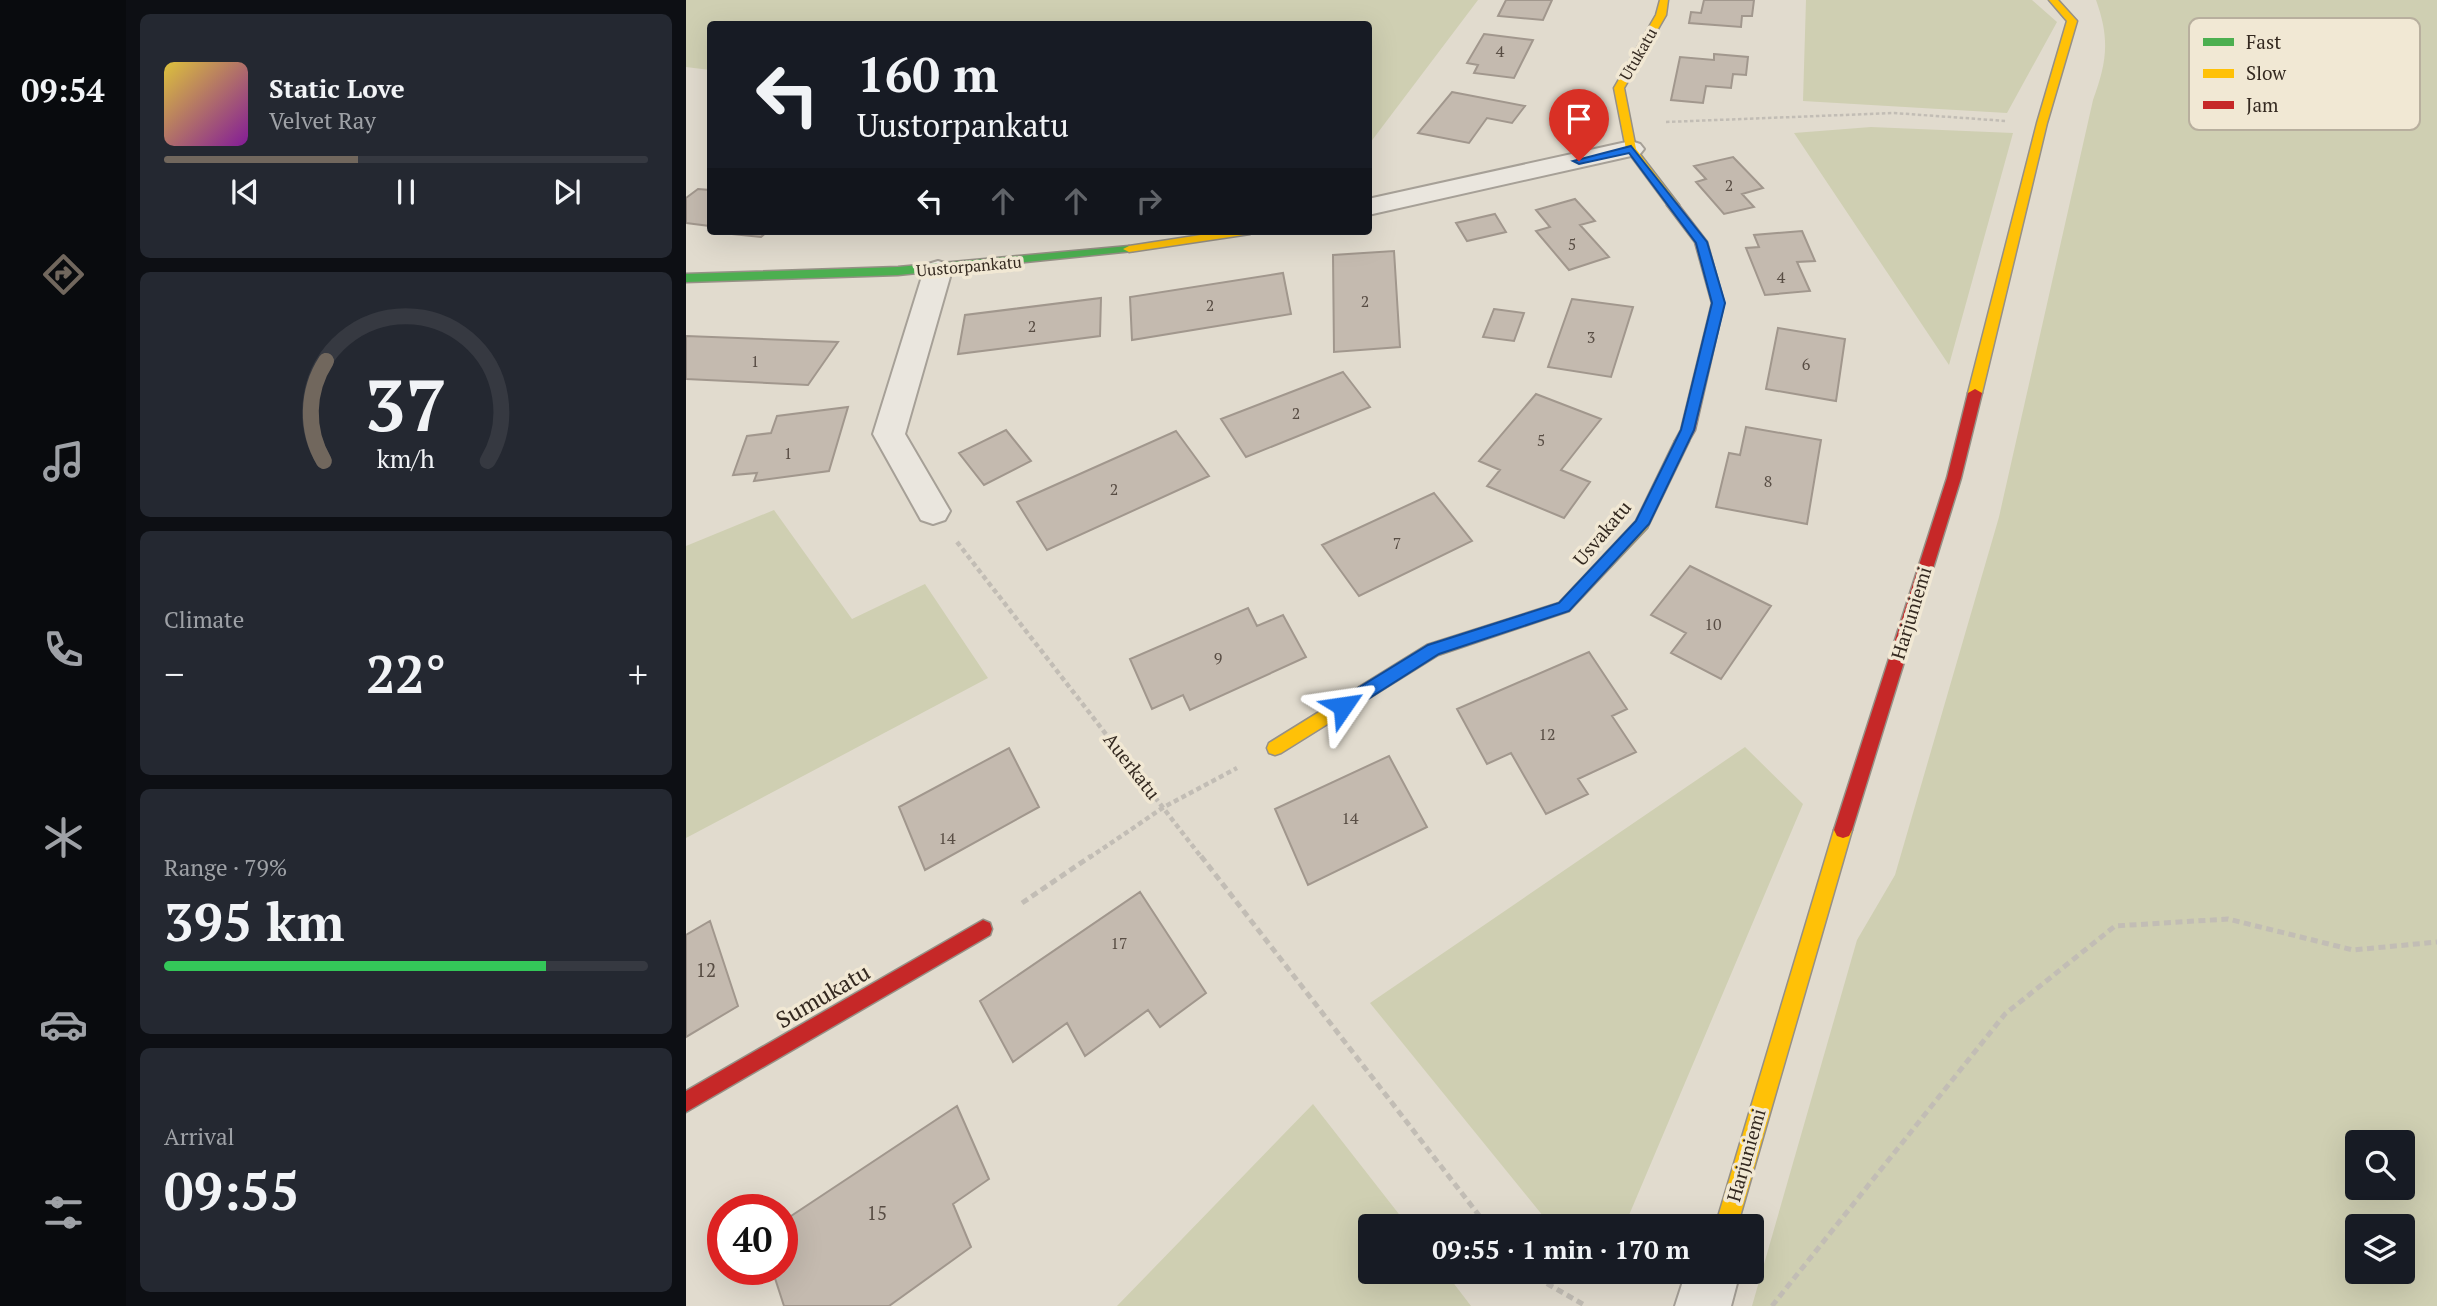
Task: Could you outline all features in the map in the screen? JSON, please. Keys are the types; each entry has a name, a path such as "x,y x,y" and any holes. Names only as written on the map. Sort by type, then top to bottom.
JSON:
{"street":[{"name":"Utukatu","path":"1629,137 1619,88 1661,15 1664,0"},
{"name":"Harjuniemi","path":"1730,1214 1803,958 1954,478 2042,123 2072,21 2053,0"},
{"path":"1372,206 1629,137"},
{"name":"Usvakatu","path":"1275,748 1433,650 1564,607 1642,524 1688,430 1718,303 1701,242 1629,137"},
{"name":"Uustorpankatu","path":"686,278 938,270 1149,249 1228,235"},
{"path":"933,511 889,434 938,270"},
{"name":"Sumukatu","path":"686,1102 984,929"},
{"path":"1703,1306 1709,1284"}],"path":[{"path":"1629,137 1894,113 2042,123"},
{"name":"Auerkatu","path":"933,511 1478,1214"},
{"path":"984,929 1164,807 1275,748"},
{"path":"1772,1306 2005,1014 2115,926 2228,919 2353,950 2437,942"},
{"path":"1548,1284 1586,1306"}],"green space":[{"path":"686,0 1478,0 1372,140 1372,21 707,21 707,70 686,67"},
{"path":"1806,0 2032,0 2057,22 2007,113 1803,101"},
{"path":"2096,0 2437,0 2437,1306 1752,1306 1758,1284 1764,1284 1764,1264 1857,940 1895,875 1999,517 2093,100 2104,62 2105,39"},
{"path":"1871,127 2013,133 1949,365 1794,133"},
{"path":"774,510 852,619 925,584 988,678 686,838 686,546"},
{"path":"1745,747 1803,804 1630,1214 1541,1214 1370,1003"},
{"path":"1313,1104 1399,1214 1358,1214 1358,1284 1454,1284 1471,1306 1117,1306"}],"building":[{"path":"1506,0 1552,0 1543,20 1498,16"},
{"path":"1704,0 1754,0 1752,16 1742,16 1741,27 1689,23 1691,12 1701,13"},
{"path":"1484,34 1533,40 1514,78 1474,73 1478,65 1467,63"},
{"path":"1714,54 1748,57 1746,75 1733,74 1731,88 1706,86 1703,103 1671,100 1680,57 1714,60"},
{"path":"1452,92 1525,106 1512,123 1487,118 1469,143 1418,133"},
{"path":"1733,157 1763,188 1742,194 1754,207 1724,214 1696,182 1706,179 1694,166"},
{"path":"698,189 707,190 707,226 686,223 686,198"},
{"path":"1575,199 1595,221 1580,225 1609,257 1569,270 1536,231 1550,227 1536,210"},
{"path":"1495,214 1506,232 1467,241 1456,223"},
{"path":"1802,231 1815,261 1797,262 1810,291 1765,295 1746,248 1759,247 1754,235"},
{"path":"1394,251 1400,347 1334,352 1333,255"},
{"path":"1283,273 1291,314 1132,340 1130,297"},
{"path":"1101,298 1100,336 958,354 965,315"},
{"path":"1572,299 1633,307 1611,377 1548,367"},
{"path":"1494,309 1524,313 1514,341 1483,337"},
{"path":"1778,328 1845,339 1836,401 1766,389"},
{"path":"686,336 838,342 808,385 686,379"},
{"path":"1343,372 1370,407 1246,457 1221,419"},
{"path":"1536,394 1601,419 1561,470 1590,482 1564,518 1487,486 1500,470 1479,461"},
{"path":"848,407 829,471 754,481 757,473 733,475 747,436 771,433 777,416"},
{"path":"1746,427 1821,440 1807,524 1716,507 1729,453 1740,455"},
{"path":"1006,430 1031,461 984,485 959,453"},
{"path":"1176,431 1209,476 1047,550 1017,502"},
{"path":"1434,493 1472,541 1359,596 1322,545"},
{"path":"1690,566 1771,606 1721,679 1671,653 1686,633 1651,615"},
{"path":"1248,608 1257,626 1283,615 1306,657 1190,710 1183,695 1152,709 1130,659"},
{"path":"1589,652 1627,709 1612,716 1636,752 1578,779 1588,794 1546,814 1511,753 1487,764 1457,709"},
{"path":"1009,748 1039,807 925,870 899,807"},
{"path":"1389,756 1427,827 1308,885 1275,809"},
{"path":"1140,892 1206,993 1160,1027 1148,1010 1085,1056 1067,1023 1013,1062 980,1001"},
{"path":"710,921 738,1006 686,1037 686,935"},
{"path":"957,1106 989,1179 953,1204 971,1247 889,1306 784,1306 777,1285 798,1285 798,1211"}],"traffic: fast":[{"path":"686,278 898,271 1129,249"}],"traffic: slow":[{"path":"1664,0 1661,15 1619,88 1631,149 1673,205"},
{"path":"1975,393 2042,123 2072,21 2053,0"},
{"path":"1129,249 1223,235"},
{"path":"1275,748 1433,650 1564,607 1642,524 1682,441"},
{"path":"1730,1214 1843,830"}],"traffic: jam":[{"path":"1673,205 1701,242 1718,303 1688,430 1682,441"},
{"path":"1843,830 1954,478 1975,393"},
{"path":"686,1102 983,929"}],"route":[{"path":"1343,706 1433,650 1564,607 1642,524 1688,430 1718,303 1701,242 1631,149 1579,161"}]}
